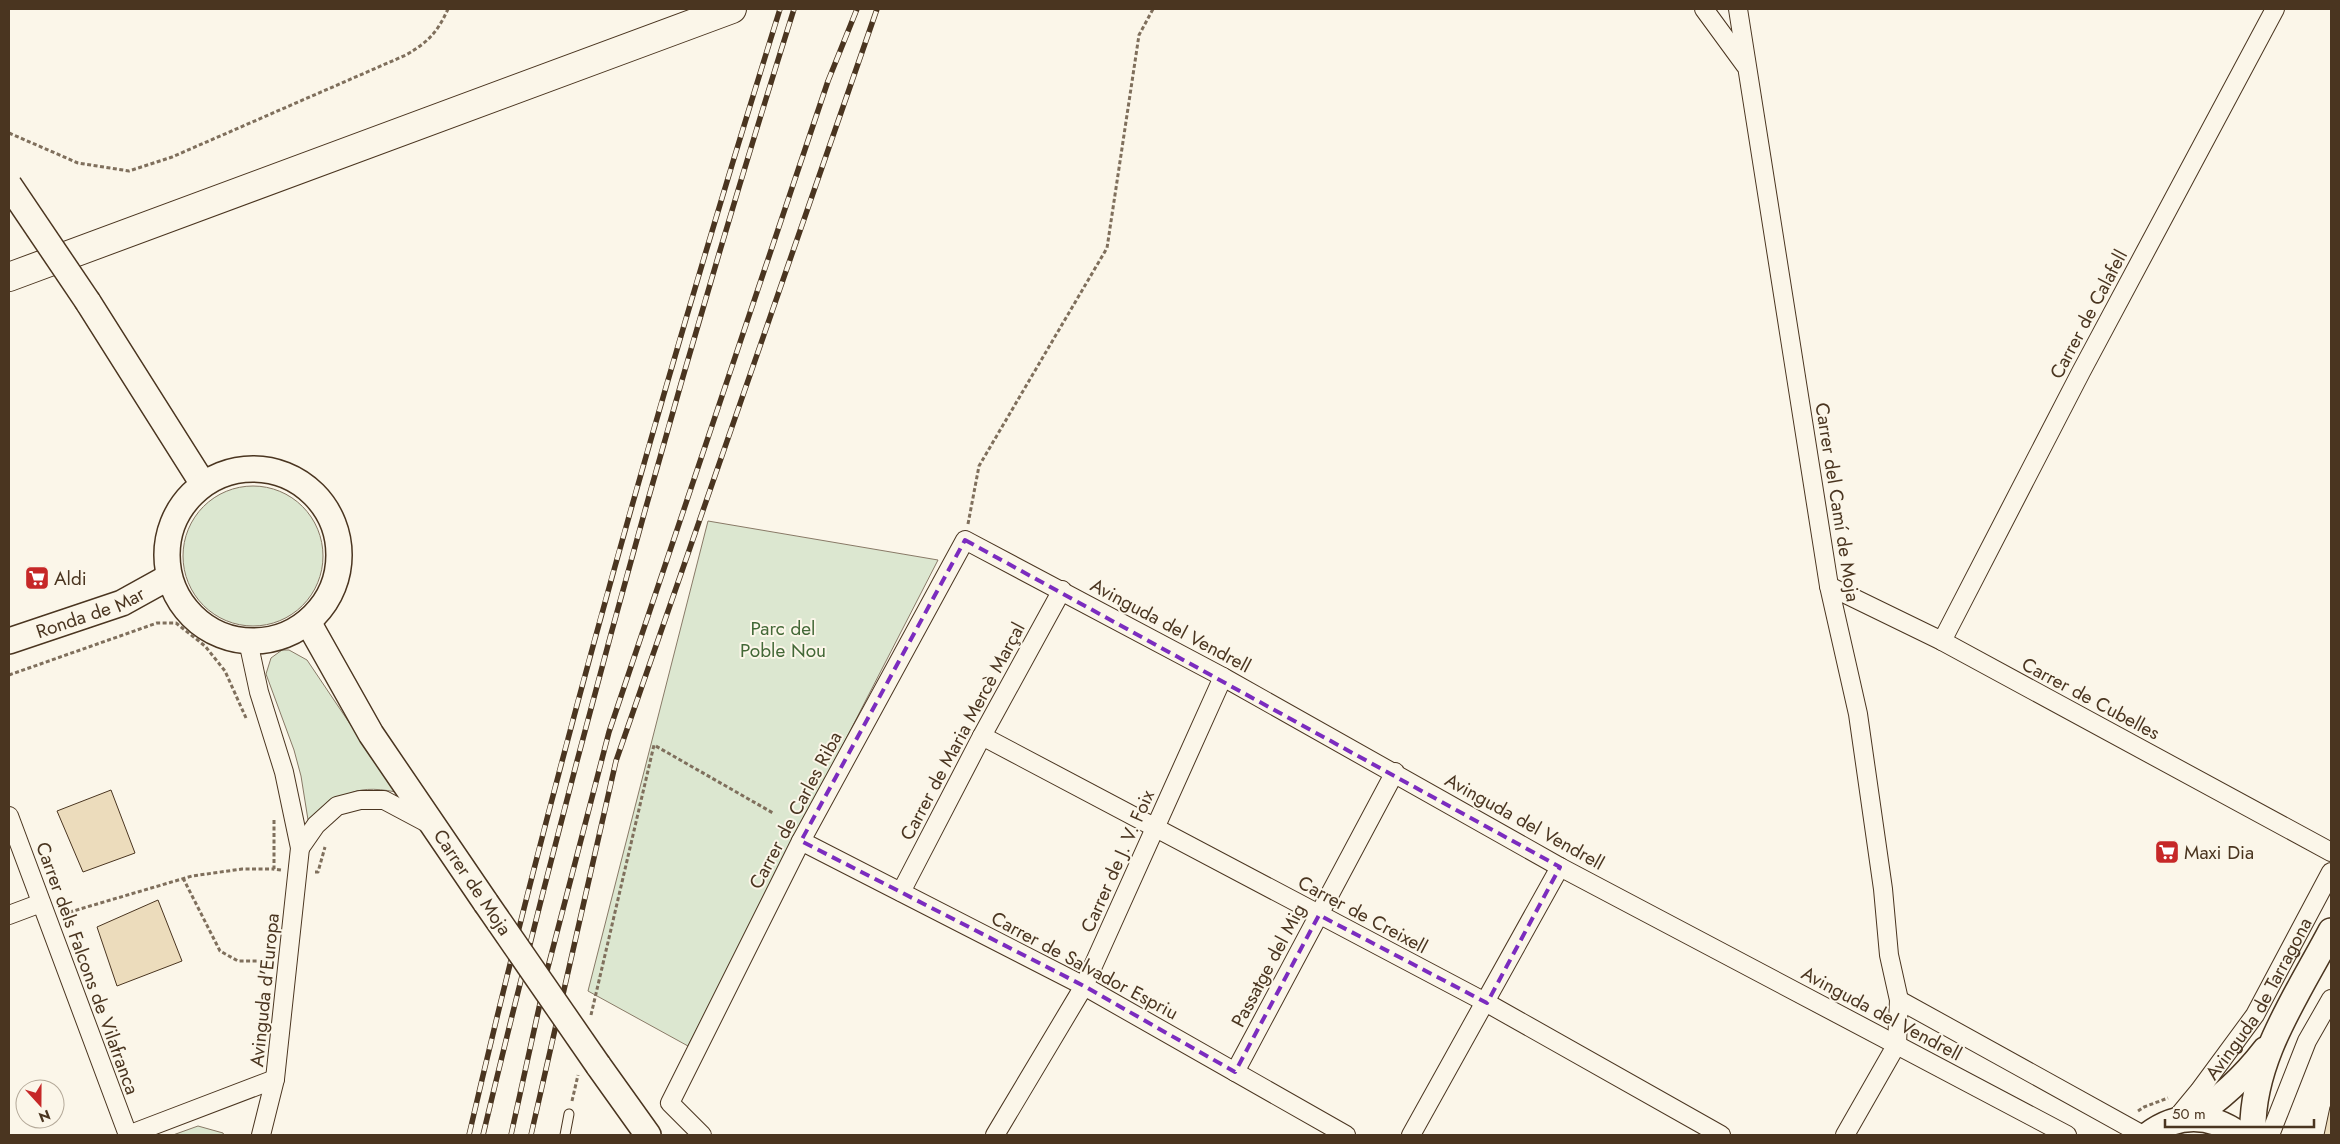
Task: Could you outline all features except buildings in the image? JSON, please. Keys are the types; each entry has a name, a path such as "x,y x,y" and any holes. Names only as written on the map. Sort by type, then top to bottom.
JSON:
{"highway":[{"path":"9,277 732,9"}],"street":[{"path":"1704,9 1747,67"},
{"name":"Carrer del Camí de Moja","path":"1738,9 1828,586 1858,714 1884,889 1889,955 1899,1000 1897,1044"},
{"name":"Carrer de Calafell","path":"1942,641 2081,372 2275,9"},
{"path":"9,185 88,302 203,484"},
{"path":"259,469 288,476 312,492 330,515 339,543 338,572 327,600 308,622 290,633 269,640 248,641 221,636 198,622 180,602 169,577 166,551 171,525 184,502 203,484 230,472 259,469"},
{"name":"Avinguda del Vendrell","path":"965,540 1223,677 1395,772 1560,867 2067,1135"},
{"name":"Carrer de Carles Riba","path":"702,1135 670,1103 801,841 965,540"},
{"name":"Ronda de Mar","path":"9,641 122,603 169,577"},
{"name":"Carrer de Cubelles","path":"1828,586 1942,641 2331,852"},
{"name":"Carrer de Maria Mercè Marçal","path":"901,892 982,736 1062,590"},
{"name":"Carrer de Moja","path":"308,622 371,734 436,827 589,1065 648,1135"},
{"name":"Avinguda d'Europa","path":"248,641 259,692 284,772 300,848 276,1079 261,1135"},
{"name":"Carrer de J. V. Foix","path":"995,1135 1084,986 1223,677"},
{"name":"Carrer de Creixell","path":"982,736 1487,1003 1721,1135"},
{"name":"Passatge del Mig","path":"1235,1072 1395,772"},
{"name":"Avinguda d'Europa","path":"300,848 316,825 337,806 360,800 384,800 436,827"},
{"name":"Carrer dels Falcons de Vilafranca","path":"9,816 128,1135"},
{"name":"Carrer de Salvador Espriu","path":"801,841 1084,986 1346,1135"},
{"path":"1411,1135 1487,1003 1560,867"},
{"name":"Avinguda de Tarragona","path":"2183,1119 2199,1092 2255,1015 2331,872"},
{"path":"9,915 44,911"},
{"name":"Avinguda de Tarragona","path":"2253,1135 2254,1097 2280,1027 2331,931"},
{"path":"2270,1135 2307,1041 2331,999"},
{"name":"Avinguda del Vendrell","path":"1899,1000 2143,1135"},
{"name":"Avinguda de Tarragona","path":"2183,1119 2210,1106 2248,1071 2280,1027"},
{"path":"1845,1135 1897,1044"},
{"path":"128,1135 276,1079"},
{"path":"2148,1135 2159,1126 2183,1119 2210,1119 2227,1126 2240,1135"}],"lane":[{"path":"565,1135 569,1114"}],"path":[{"path":"9,133 78,163 129,171 172,157 406,55 425,44 438,30 448,9"},
{"path":"965,540 979,466 1108,248 1139,35 1153,9"},
{"path":"9,675 158,623 176,623 205,646 224,671 249,724"},
{"path":"591,1016 654,745 772,813"},
{"path":"274,816 274,869"},
{"path":"44,911 183,878 242,869 318,872 326,843"},
{"path":"183,878 220,951 238,961 261,961"},
{"path":"569,1114 589,1065"}],"highlighted area":[{"path":"965,540 1560,867 1487,1003 1319,915 1235,1072 1084,986 801,841"}],"green space":[{"path":"253,486 267,487 280,491 292,497 303,506 312,517 318,529 322,542 322,570 318,583 312,595 303,606 292,615 280,621 267,625 253,626 239,625 226,621 214,615 203,606 194,595 188,583 184,570 183,556 184,542 188,529 194,517 203,506 214,497 226,491 239,487"},
{"name":"Parc del Poble Nou","path":"708,521 938,560 688,1046 588,991"},
{"path":"282,650 289,650 307,660 396,792 367,789 356,791 338,800 309,826 301,776 294,750 266,674 271,658"},
{"path":"198,1126 223,1133 224,1135 173,1135"}],"railway":[{"path":"469,1135 538,851 575,710 654,429 780,9"},
{"path":"483,1135 554,851 629,569 709,288 794,9"},
{"path":"511,1135 548,967 609,732 828,81 857,9"},
{"path":"531,1135 616,761 877,9"}],"place":[{"name":"Aldi","path":"37,578"},
{"name":"Maxi Dia","path":"2167,852"}]}
